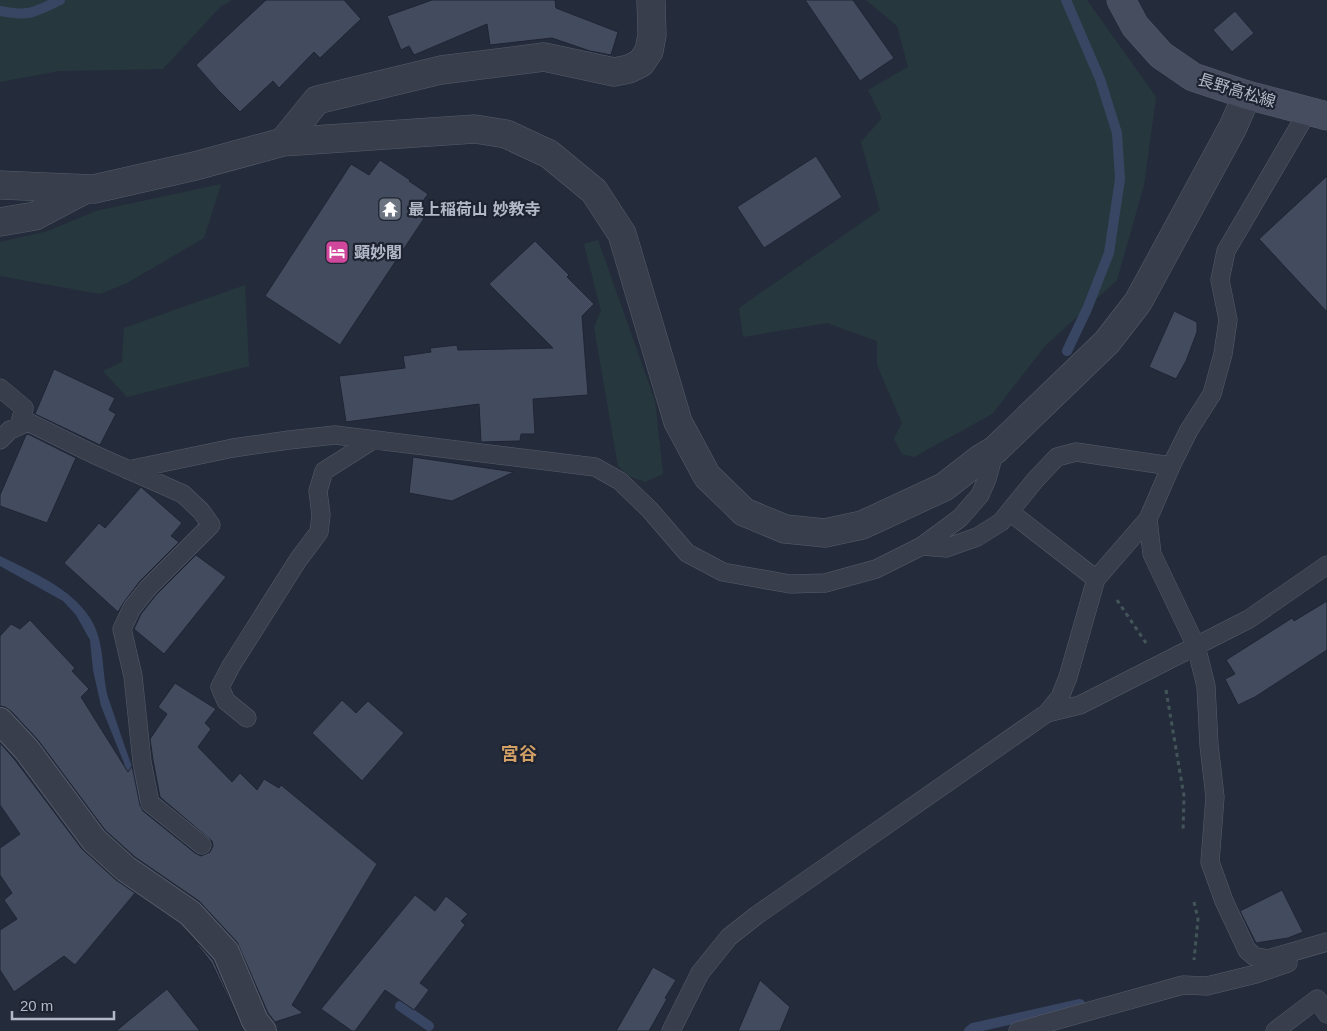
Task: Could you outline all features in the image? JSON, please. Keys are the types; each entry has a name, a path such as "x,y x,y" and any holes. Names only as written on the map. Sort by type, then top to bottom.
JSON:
{"main road":[{"name":"長野高松線","path":"1121,0 1135,26 1161,55 1193,77 1247,96 1317,114"}],"street":[{"path":"283,142 317,100 441,70 544,57 614,72 629,69 640,64 649,52 652,35 651,0"},
{"path":"0,185 94,189 195,166 283,142 475,129 506,134 549,154 594,191 622,234 678,422 707,476 744,512 785,529 825,533 862,525 944,487 980,459 995,450 1107,342 1138,302 1233,127 1247,96"},
{"path":"0,222 35,216 86,189"},
{"path":"0,721 26,750 94,840 126,868 190,913 226,952 254,1021 263,1031"}],"lane":[{"path":"671,1031 700,973 729,937 757,915 1047,713 1060,697 1068,677 1096,579 1148,519 1189,430 1212,394 1223,354 1228,320 1220,280 1226,251 1317,114"},
{"path":"0,388 24,408 20,426"},
{"path":"0,440 10,430 28,422 128,470 184,494 201,511 211,525 148,588 132,608 122,629 133,676 142,762 150,803 202,845"},
{"path":"128,470 233,448 336,435 595,467 620,480 650,510 687,553 722,572 790,584 825,583 876,569 922,546 960,518 980,495 987,479 995,450"},
{"path":"247,718 226,701 220,687 298,560 319,532 318,491 324,471 373,440"},
{"path":"922,546 946,548 954,546 977,537 1001,522 1036,479 1057,457 1063,455 1076,452 1171,466"},
{"path":"1010,512 1096,579"},
{"path":"1148,519 1152,554 1196,646 1206,686 1209,745 1215,797 1210,862 1224,900 1247,950 1255,957 1268,959 1327,942"},
{"path":"1047,713 1080,705 1249,619 1327,565"},
{"path":"1018,1031 1183,985 1207,986 1256,974 1327,951"},
{"path":"1276,1031 1317,1000 1327,1014"}],"path":[{"path":"1096,579 1115,597 1146,644 1168,693 1184,796 1183,835"},
{"path":"1192,986 1198,919 1194,901"}],"shaded area":[{"path":"0,0 232,0 220,7 163,69 59,71 0,82"},
{"path":"866,0 1087,0 1156,97 1144,185 1117,280 1045,346 992,414 914,457 902,454 894,439 902,423 877,365 877,341 827,323 743,337 739,308 880,210 861,142 882,118 868,90 908,67 897,26"},
{"path":"221,184 204,238 127,283 100,294 0,276 0,242 48,231 96,211"},
{"path":"598,240 655,401 663,474 645,482 629,476 618,466 594,327 601,311 584,244"},
{"path":"245,285 249,366 127,397 103,371 122,362 124,328"}],"water":[{"path":"0,556 62,589 82,607 90,618 99,638 107,693 140,788 140,805 129,785 124,763 101,706 93,670 90,640 76,615 63,601 0,566"}],"building":[{"path":"266,0 344,0 361,19 320,58 314,52 279,88 273,81 240,112 196,65"},
{"path":"432,0 555,0 556,8 618,32 611,55 590,51 552,38 490,45 487,24 414,55 409,46 401,50 387,16"},
{"path":"805,0 853,0 894,58 860,81"},
{"path":"1235,11 1254,33 1232,52 1213,30"},
{"path":"816,156 842,197 764,248 737,207"},
{"path":"380,160 428,194 416,211 425,217 340,345 265,296 351,164 369,175"},
{"path":"1327,176 1327,312 1259,239"},
{"path":"535,241 569,275 567,277 594,304 582,316 588,395 533,399 535,434 521,434 520,441 481,442 479,404 346,422 339,376 405,368 403,356 431,352 430,348 457,345 458,350 553,348 489,284"},
{"path":"1174,311 1197,322 1197,332 1186,361 1176,379 1149,367"},
{"path":"54,369 115,398 109,410 116,414 100,445 35,414"},
{"path":"28,434 76,458 47,523 0,506 0,495"},
{"path":"413,457 514,472 452,501 409,493"},
{"path":"141,487 182,523 171,536 179,542 140,581 118,612 64,563 99,523 105,528"},
{"path":"196,555 226,577 164,654 134,629 141,614 156,595"},
{"path":"1327,601 1327,650 1255,697 1238,705 1225,679 1235,674 1226,660 1292,618 1294,621"},
{"path":"30,620 75,668 72,671 89,689 81,697 128,772 132,766 143,811 195,853 201,856 210,852 213,846 212,841 160,797 150,739 167,714 158,707 175,683 216,709 205,723 211,729 198,747 232,782 240,773 257,790 264,779 279,788 281,785 377,864 292,1005 303,1013 275,1022 268,1013 237,942 199,901 135,857 105,830 38,740 11,711 0,706 0,636 11,624 20,629"},
{"path":"342,700 356,713 368,701 404,733 362,781 312,733"},
{"path":"0,743 82,849 116,880 135,893 75,965 64,956 14,992 0,970 0,930 17,919 4,900 12,893 0,875 0,848 20,834 0,805"},
{"path":"1282,890 1303,932 1288,938 1256,943 1240,911"},
{"path":"415,895 435,911 446,896 468,914 461,921 465,925 420,983 429,990 414,1010 385,990 355,1031 352,1031 321,1009"},
{"path":"188,933 213,960 244,1031 211,962"},
{"path":"653,967 676,980 649,1031 616,1031"},
{"path":"760,980 790,1007 780,1031 738,1031"},
{"path":"167,989 200,1031 116,1031"}],"waterway":[{"path":"0,11 32,12 60,0"},
{"path":"1066,0 1100,79 1117,133 1120,179 1109,253 1087,309 1067,351"},
{"path":"969,1031 973,1028 1080,1004"},
{"path":"400,1006 429,1026"}],"place":[{"name":"最上稲荷山 妙教寺","path":"390,209"},
{"name":"顕妙閣","path":"337,252"}],"district":[{"name":"宮谷","path":"519,754"}]}
